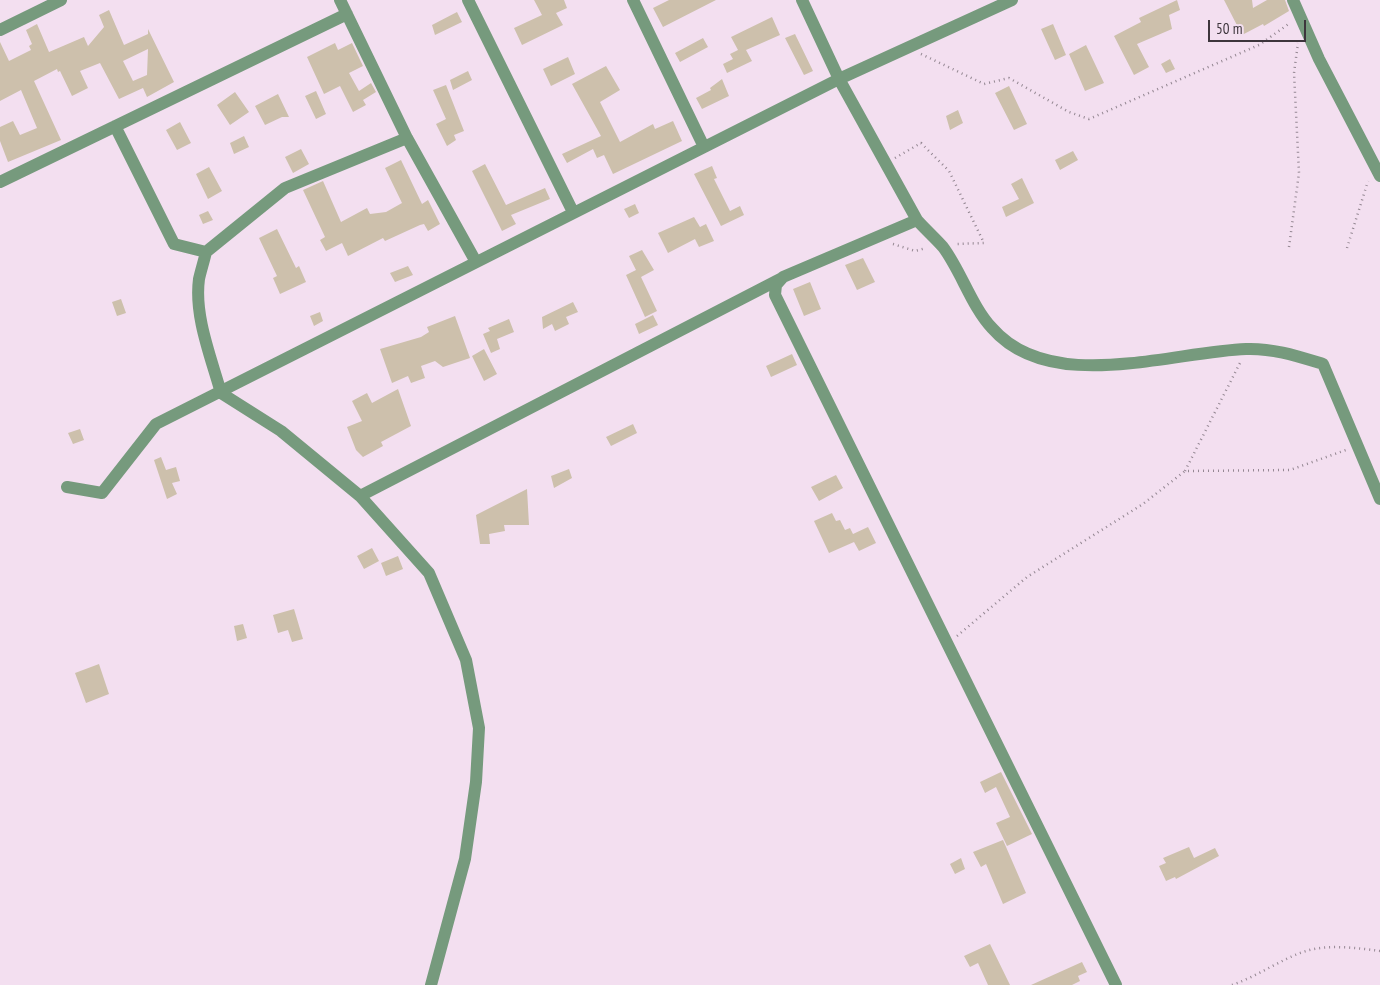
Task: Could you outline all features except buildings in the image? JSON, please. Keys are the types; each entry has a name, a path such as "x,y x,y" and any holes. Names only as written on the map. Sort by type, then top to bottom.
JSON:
{"street":[{"path":"0,30 61,0"},
{"path":"340,0 407,138 476,262"},
{"path":"468,0 573,212"},
{"path":"633,0 704,147"},
{"path":"802,0 839,79 917,220 940,245 992,328 1022,352 1062,363 1100,367 1200,352 1247,349 1280,351 1323,364 1380,499"},
{"path":"67,487 102,493 156,424 221,393 573,212 839,79 1012,0"},
{"path":"1293,0 1319,59 1380,176"},
{"path":"0,182 347,14"},
{"path":"116,126 174,244 206,252"},
{"path":"407,138 285,188 206,252 199,279 199,303 204,334 221,393 281,431 360,496 429,573 466,660 479,728 476,782 464,859 431,985"},
{"path":"360,496 783,277 917,220"},
{"path":"783,277 776,285 775,295 1116,985"}],"path":[{"path":"918,52 984,84 1009,78 1069,112 1089,119 1259,45 1301,16"},
{"path":"1289,247 1299,173 1294,73 1301,16"},
{"path":"874,238 915,251 940,245 984,243 949,171 921,143 884,163"},
{"path":"1347,248 1373,163"},
{"path":"948,644 1027,577 1143,504 1185,471 1247,349"},
{"path":"1185,471 1290,470 1358,446"},
{"path":"1232,985 1250,979 1306,951 1349,947 1380,950"}]}
